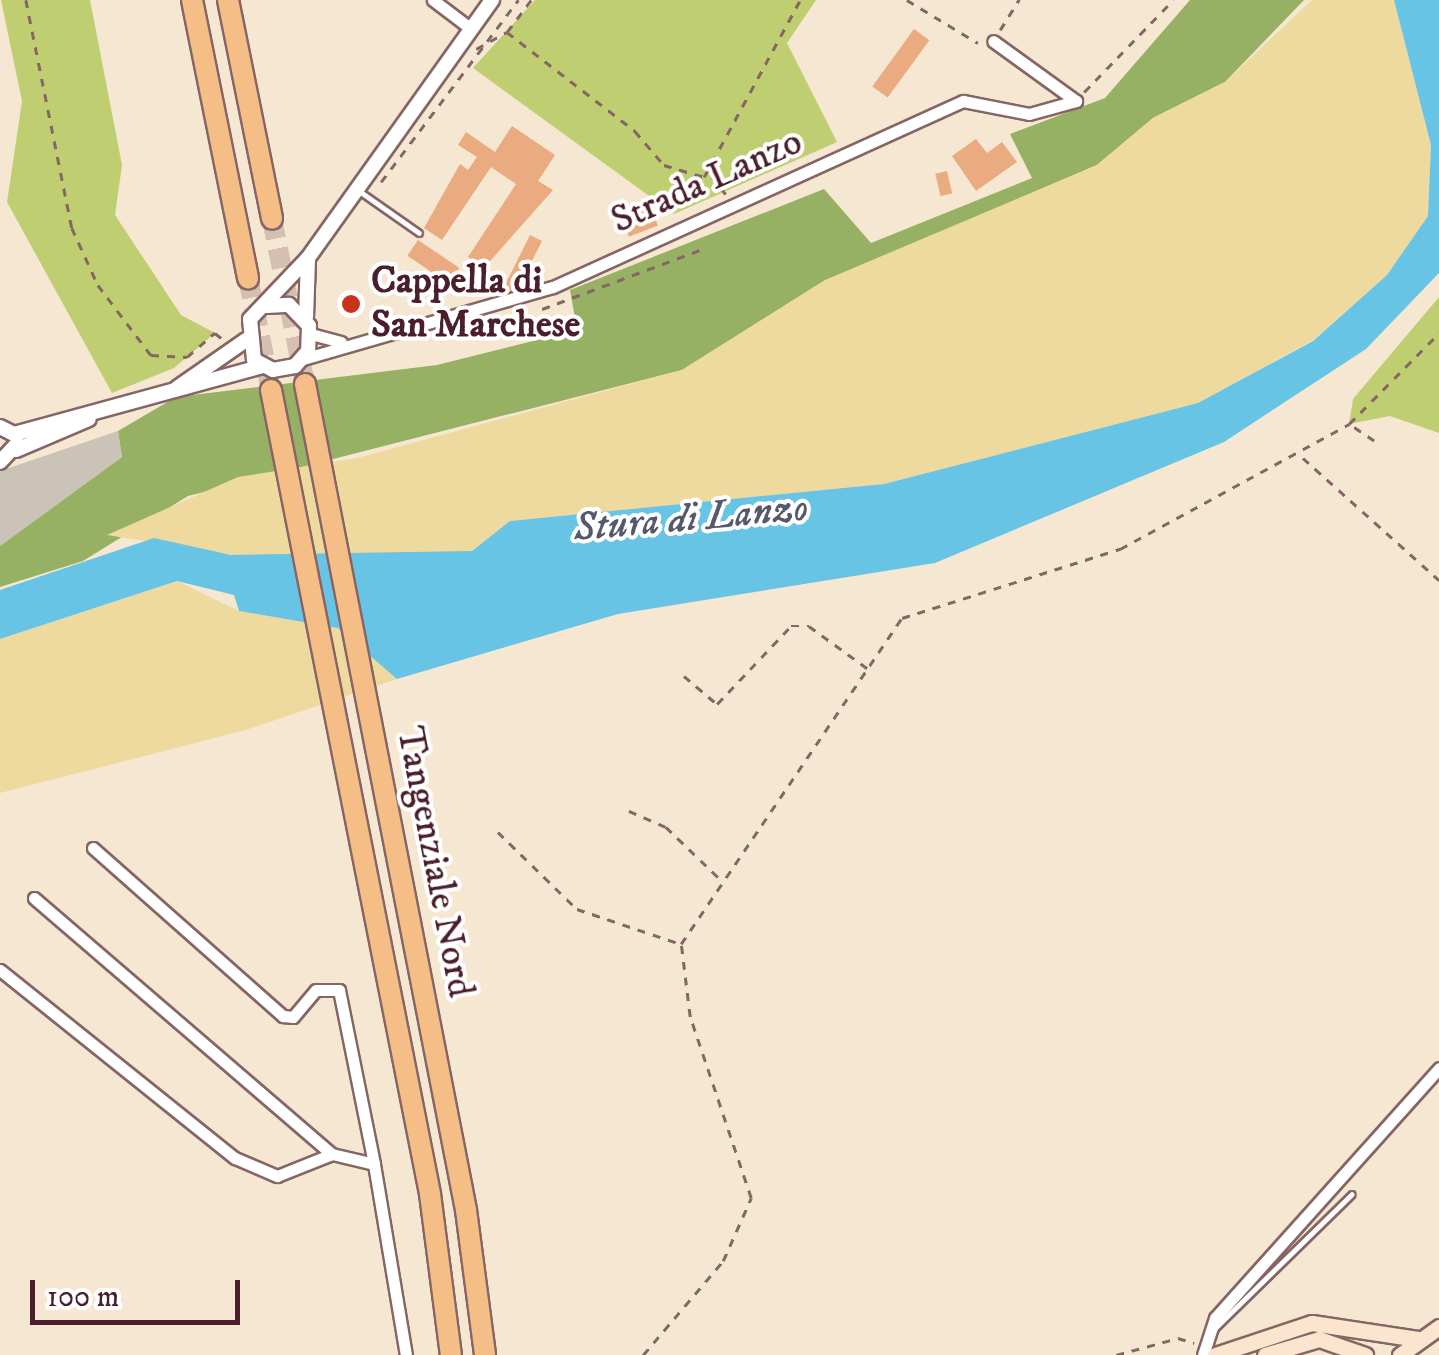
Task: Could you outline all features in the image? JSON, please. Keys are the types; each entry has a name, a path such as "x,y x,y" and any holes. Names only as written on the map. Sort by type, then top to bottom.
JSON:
{"highway":[{"path":"192,0 248,278"},
{"path":"228,0 272,219"},
{"name":"Tangenziale Nord","path":"306,392 384,786 486,1355"},
{"name":"Tangenziale Nord","path":"273,398 430,1194 451,1355"}],"main road":[{"path":"1215,1355 1312,1323 1418,1339"},
{"path":"1400,1355 1439,1327"},
{"path":"1265,1355 1319,1339 1365,1355"}],"street":[{"path":"432,0 467,33"},
{"path":"168,394 239,344 308,258 492,0"},
{"path":"993,40 1076,100"},
{"name":"Strada Lanzo","path":"303,359 486,312 962,102 1029,114 1076,100"},
{"path":"0,462 10,437 263,366 303,359 311,334 306,318 308,258"},
{"path":"267,306 306,318"},
{"name":"Strada Lanzo","path":"311,334 360,342"},
{"path":"239,344 263,366"},
{"path":"93,848 283,1016 292,1017 316,990 339,990 374,1164 406,1355"},
{"path":"34,898 332,1154 374,1164"},
{"path":"0,970 235,1158 277,1176 332,1154"},
{"path":"1202,1350 1211,1332 1439,1068"}],"lane":[{"path":"357,189 420,234"},
{"path":"1211,1332 1247,1306 1352,1194"}],"path":[{"path":"26,0 72,228 98,285 151,355 187,357 215,332 239,344"},
{"path":"481,52 518,0"},
{"path":"481,52 507,32 531,0"},
{"path":"711,176 800,0"},
{"path":"907,0 978,44 993,40 1019,0"},
{"path":"1076,100 1173,0"},
{"path":"507,32 676,174 711,176 734,204"},
{"path":"467,33 481,52"},
{"path":"542,309 700,250"},
{"path":"643,1355 723,1261 751,1198 690,1016 682,944 720,880 868,668 918,606 1120,549 1302,458 1349,424 1439,334"},
{"path":"1349,424 1374,442"},
{"path":"1302,458 1439,580"},
{"path":"684,676 717,704 792,626 809,626 868,668"},
{"path":"629,811 666,827 720,880"},
{"path":"498,832 577,909 682,944"},
{"path":"1116,1355 1178,1338 1202,1350"}],"shaded area":[{"path":"118,431 122,457 0,546 0,471"}],"green space":[{"path":"1,0 90,0 122,165 115,215 181,315 215,333 174,368 112,393 7,202 22,101"},
{"path":"535,0 816,0 787,43 837,142 674,214 473,68"},
{"path":"1190,0 1304,0 1225,82 1153,118 1097,165 819,284 682,370 188,496 83,561 0,587 0,546 122,457 118,431 176,397 437,365 577,330 570,290 824,189 871,243 1032,178 1010,134 1105,98"},
{"path":"1439,297 1439,433 1390,416 1349,424 1353,399"}],"sand":[{"path":"1312,0 1394,0 1431,145 1428,216 1387,275 1313,340 1198,403 884,484 510,521 472,551 282,563 107,535 238,477 357,458 682,370 825,280 1097,165 1153,118 1225,82"},
{"path":"177,581 239,611 338,628 373,649 397,679 246,730 0,793 0,639"}],"water":[{"name":"Stura di Lanzo","path":"1394,0 1439,0 1439,273 1366,349 1224,442 935,563 618,614 397,679 338,628 239,611 234,595 177,581 0,639 0,590 154,538 231,555 472,551 510,521 884,484 1198,403 1313,341 1387,275 1428,216 1431,145"}],"building":[{"path":"914,29 929,40 888,98 872,86"},
{"path":"512,126 555,155 538,181 553,190 484,268 468,257 516,184 491,167 442,240 424,228 460,164 468,170 477,157 458,145 466,132 495,152"},
{"path":"976,139 987,153 1002,142 1017,162 976,191 952,156"},
{"path":"947,171 952,193 940,196 935,174"},
{"path":"650,205 658,226 629,237 621,216"},
{"path":"530,235 542,241 517,291 486,296 484,283 508,279"},
{"path":"418,240 459,268 449,284 407,256"},
{"name":"Cappella di San Marchese","path":"350,292 361,303 350,314 339,303"}],"tunnel":[{"path":"272,219 305,384"},
{"path":"248,278 271,390"}],"place":[{"name":"Cappella di San Marchese","path":"351,304"}]}
